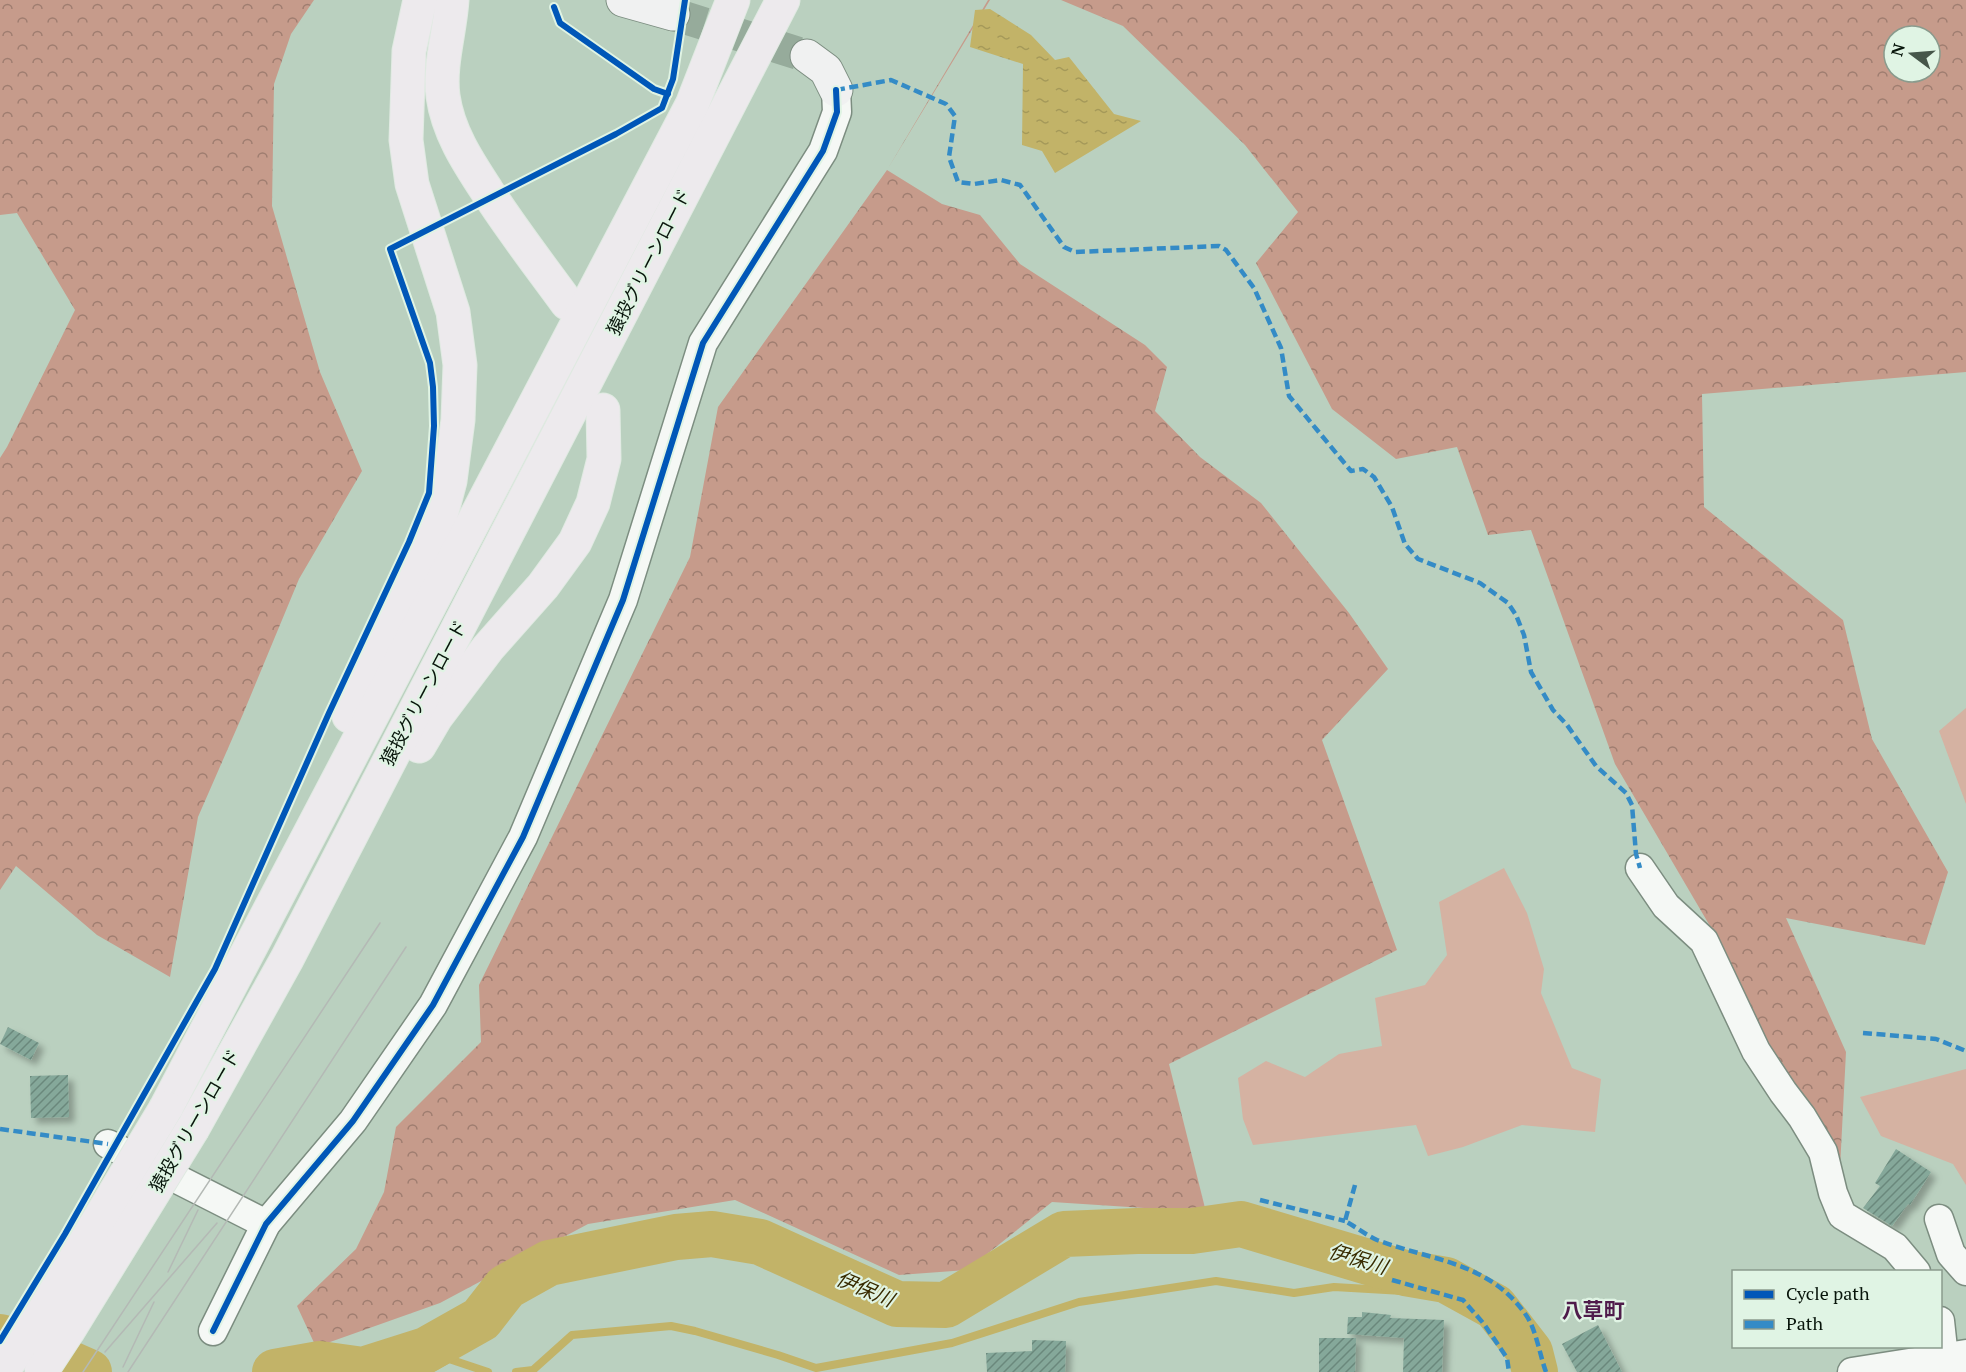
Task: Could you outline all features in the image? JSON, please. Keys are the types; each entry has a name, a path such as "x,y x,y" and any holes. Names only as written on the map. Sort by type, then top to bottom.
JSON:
{"main road":[{"path":"237,970 352,710 437,530 450,481 458,420 460,365 453,312 412,184 406,140 409,51 420,0"},
{"path":"453,0 443,63 443,96 451,126 464,156 505,219 567,303"},
{"path":"623,0 673,14"},
{"name":"猿投グリーンロード","path":"2,1372 42,1314 166,1108 692,105 733,0"},
{"name":"猿投グリーンロード","path":"41,1372 75,1321 193,1128 287,959 783,0"},
{"path":"807,56 826,70 836,90"},
{"path":"366,803 415,753 436,717 488,648 543,586 575,542 593,503 604,459 603,410"}],"street":[{"path":"213,1331 266,1224 353,1121 433,1005 523,837 623,600 703,343 823,151 837,112 836,90"},
{"path":"1640,868 1666,906 1704,941 1756,1050 1823,1152 1833,1193 1842,1215 1895,1247 1914,1270"},
{"path":"108,1144 266,1224"},
{"path":"1938,1219 1952,1254 1966,1271"},
{"path":"1852,1372 1908,1362 1955,1361 1942,1324"}],"shaded area":[{"path":"1966,708 1966,804 1939,731"},
{"path":"1504,868 1527,913 1544,969 1541,993 1572,1068 1601,1079 1595,1132 1522,1125 1463,1147 1428,1156 1416,1125 1253,1145 1243,1119 1238,1078 1266,1061 1305,1077 1339,1054 1382,1046 1375,998 1425,985 1447,955 1439,902"},
{"path":"1966,1069 1966,1185 1953,1164 1881,1136 1860,1097"}],"green space":[{"path":"0,0 314,0 291,34 274,84 272,206 320,372 362,471 299,579 198,817 170,977 97,935 16,866 0,890 0,458 75,310 17,213 0,215"},
{"path":"988,0 990,0 887,170"},
{"path":"1061,0 1966,0 1966,372 1702,394 1704,507 1843,620 1872,739 1948,872 1925,945 1786,918 1846,1052 1840,1168 1756,1025 1724,950 1615,764 1531,530 1488,535 1457,447 1396,459 1332,409 1256,263 1298,212 1245,145 1123,26"},
{"path":"887,170 942,204 980,215 1020,264 1145,345 1167,367 1155,411 1200,457 1261,503 1349,613 1388,669 1322,740 1397,950 1169,1064 1206,1212 1052,1202 967,1270 899,1275 735,1200 588,1224 440,1303 316,1347 297,1306 356,1249 384,1192 396,1127 481,1042 479,985 690,557 718,407"}],"water":[{"path":"990,9 1031,35 1055,60 1069,57 1114,114 1141,121 1055,173 1042,151 1022,145 1023,64 970,47 975,10"}],"building":[{"path":"8,1027 39,1043 31,1060 0,1044"},
{"path":"68,1075 69,1117 31,1118 30,1076"},
{"path":"1896,1149 1931,1172 1910,1205 1908,1204 1892,1226 1863,1208 1880,1186 1875,1183"},
{"path":"1362,1312 1391,1315 1390,1318 1444,1320 1442,1372 1403,1372 1404,1338 1347,1334 1348,1317 1362,1317"},
{"path":"1598,1325 1622,1372 1577,1372 1562,1344"},
{"path":"1319,1338 1356,1338 1355,1372 1319,1372"},
{"path":"1032,1340 1066,1341 1065,1372 987,1372 986,1353 1032,1351"}],"waterway":[{"name":"伊保川","path":"275,1372 320,1364 363,1370 426,1350 481,1319 506,1287 549,1263 676,1237 712,1234 760,1242 897,1304 946,1305 1064,1234 1192,1231 1241,1224 1405,1273 1446,1280 1495,1307 1530,1352 1535,1372"},
{"path":"516,1372 533,1370 572,1335 671,1326 778,1355 816,1368 952,1343 1079,1302 1216,1281 1294,1293 1334,1287 1403,1291"},
{"name":"伊保川","path":"0,1337 23,1343 89,1372"},
{"path":"426,1372 449,1359 488,1372"}],"tunnel":[{"path":"673,14 807,56"}],"tram line":[{"path":"83,1372 380,923"},
{"path":"128,1372 406,947"},
{"path":"168,1272 198,1210"},
{"path":"105,1352 217,1223"},
{"path":"123,1367 154,1302"}],"marked path":[{"path":"836,90 891,80 946,104 955,116 949,157 958,182 974,184 1001,180 1020,185 1064,247 1075,252 1219,246 1226,250 1254,288 1281,348 1289,396 1351,471 1363,469 1374,477 1392,507 1405,544 1418,559 1480,583 1508,603 1524,635 1531,672 1553,710 1567,725 1596,766 1626,793 1632,805 1636,854 1640,868"},
{"path":"1863,1033 1936,1039 1966,1051"},
{"path":"0,1129 108,1144"},
{"path":"1355,1185 1345,1221 1377,1240 1459,1266 1495,1284 1511,1297 1526,1315 1535,1335 1546,1372"},
{"path":"1260,1200 1345,1221"},
{"path":"1392,1280 1463,1300 1484,1324 1507,1358 1509,1372"}],"cycle path":[{"path":"0,1341 65,1234 215,969 329,713 409,542 429,493 434,426 430,363 390,249 616,134 662,108 673,79 685,0"},
{"path":"554,7 560,23 654,89 668,94"},
{"path":"213,1331 266,1224 353,1121 433,1005 523,837 623,600 703,343 823,151 837,112 836,90"}],"district":[{"name":"八草町","path":"1593,1311"}]}
